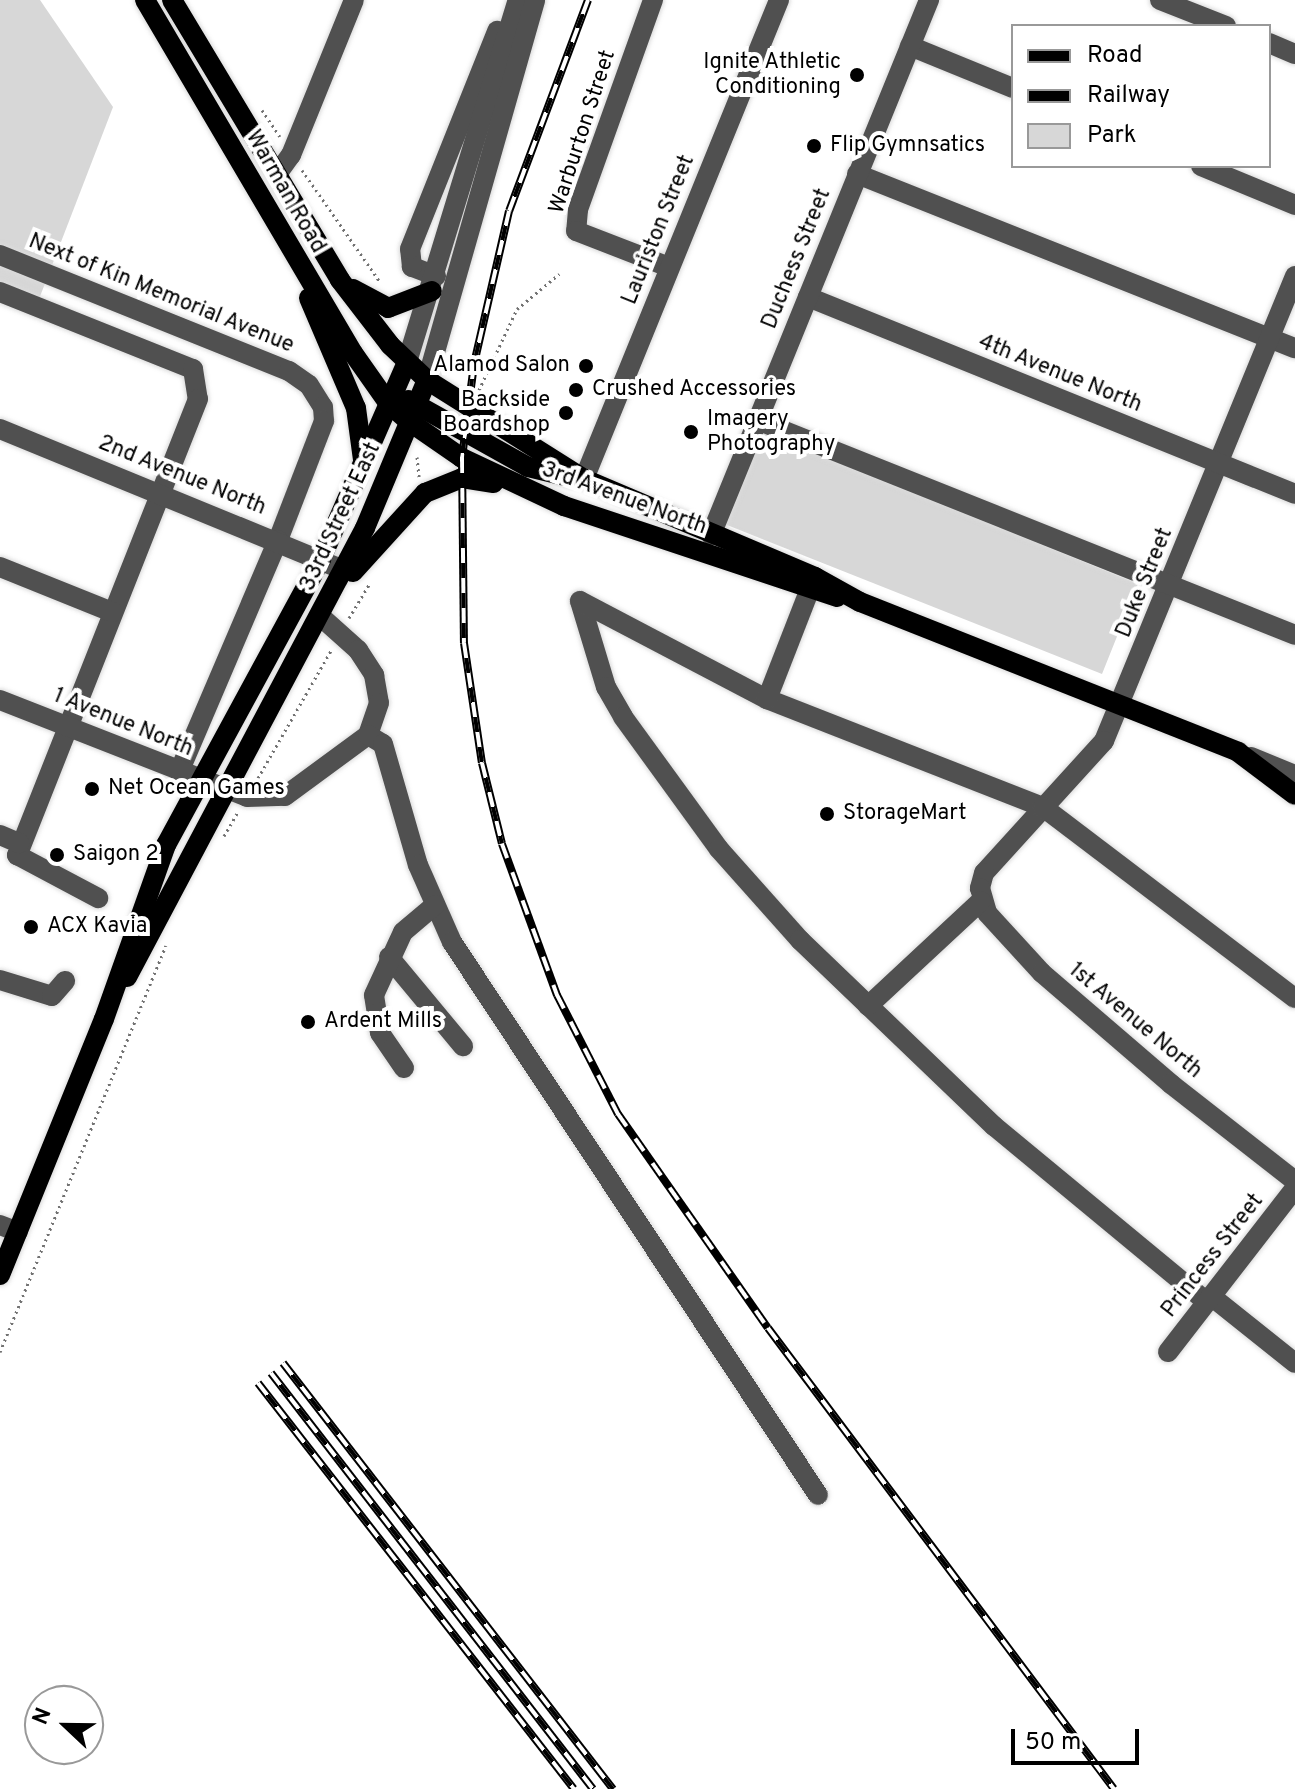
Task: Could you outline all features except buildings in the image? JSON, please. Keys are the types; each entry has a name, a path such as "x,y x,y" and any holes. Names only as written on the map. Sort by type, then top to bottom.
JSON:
{"main road":[{"name":"Warman Road","path":"145,0 294,257 389,404"},
{"name":"Warman Road","path":"180,2 340,280 407,362"},
{"path":"294,257 356,408 363,434 363,469"},
{"path":"340,280 388,308 434,284"},
{"name":"3rd Avenue North","path":"407,362 427,380 584,479 815,577 860,602 1238,752"},
{"name":"33rd Street East","path":"104,1019 142,902 200,780 321,559 363,469 407,362"},
{"name":"33rd Street East","path":"0,1275 9,1228 104,1019 237,794 344,570 427,380"},
{"name":"3rd Avenue North","path":"389,404 414,413 462,458 564,506 809,591 860,602"},
{"path":"414,413 528,467 584,479"},
{"path":"324,610 393,524 442,483 478,479 564,506"},
{"path":"1238,752 1295,795"}],"street":[{"path":"277,174 291,155 354,0"},
{"path":"434,284 412,267 410,249 509,0"},
{"name":"33rd Street East","path":"407,362 434,284 518,0"},
{"name":"33rd Street East","path":"427,380 535,0"},
{"name":"Warburton Street","path":"653,0 578,210 576,231 669,267"},
{"name":"Lauriston Street","path":"584,479 779,0"},
{"name":"Duchess Street","path":"711,535 929,0"},
{"path":"1160,0 1221,24"},
{"path":"1271,44 1295,54"},
{"path":"910,46 1011,87"},
{"path":"1206,168 1295,205"},
{"path":"857,174 1295,348"},
{"name":"Next of Kin Memorial Avenue","path":"0,255 289,371 309,385 323,407 324,421 278,540"},
{"name":"Duke Street","path":"981,901 984,873 1104,741 1121,706 1295,276"},
{"path":"0,292 193,369 198,399 67,727 9,846 98,898"},
{"name":"4th Avenue North","path":"808,297 1295,494"},
{"path":"757,420 1295,635"},
{"name":"2nd Avenue North","path":"0,429 278,540 344,570"},
{"path":"179,772 278,540"},
{"path":"0,567 112,612"},
{"path":"767,699 809,591"},
{"path":"1295,998 1043,807 767,699 580,601 606,687 623,717 719,849 868,1006 994,1126 1209,1299 1295,1363"},
{"path":"237,794 285,796 368,735 379,703 377,682 324,610"},
{"name":"1 Avenue North","path":"0,700 237,794"},
{"path":"368,735 386,748 418,865 452,942 818,1495"},
{"name":"3rd Avenue North","path":"1238,752 1295,775"},
{"path":"868,1006 981,901"},
{"name":"1st Avenue North","path":"981,901 1016,948 1069,998 1295,1181"},
{"path":"404,1068 380,1033 374,1011 389,957 403,932 435,905"},
{"path":"389,957 463,1046"},
{"path":"0,980 52,996 65,981"},
{"name":"Princess Street","path":"1168,1352 1295,1188"}],"path":[{"path":"479,390 517,309 559,274"},
{"path":"417,457 420,485"},
{"path":"217,849 237,794 376,574"},
{"path":"0,1352 171,933"}],"green space":[{"path":"0,0 40,0 113,107 39,299 0,283"},
{"path":"760,430 1138,584 1102,674 722,523"}],"railway":[{"path":"588,0 509,211 474,364 462,458 464,643 482,763 502,844 557,995 618,1114 768,1328 1114,1789"},
{"path":"283,1363 613,1789"},
{"path":"271,1373 593,1789"},
{"path":"258,1383 574,1789"}],"place":[{"name":"Ignite Athletic Conditioning","path":"857,75"},
{"name":"Flip Gymnsatics","path":"814,146"},
{"name":"Alamod Salon","path":"586,366"},
{"name":"Crushed Accessories","path":"576,390"},
{"name":"Backside Boardshop","path":"566,413"},
{"name":"Imagery Photography","path":"691,432"},
{"name":"Net Ocean Games","path":"92,789"},
{"name":"StorageMart","path":"827,814"},
{"name":"Saigon 2","path":"57,855"},
{"name":"ACX Kavia","path":"31,927"},
{"name":"Ardent Mills","path":"308,1022"}]}
